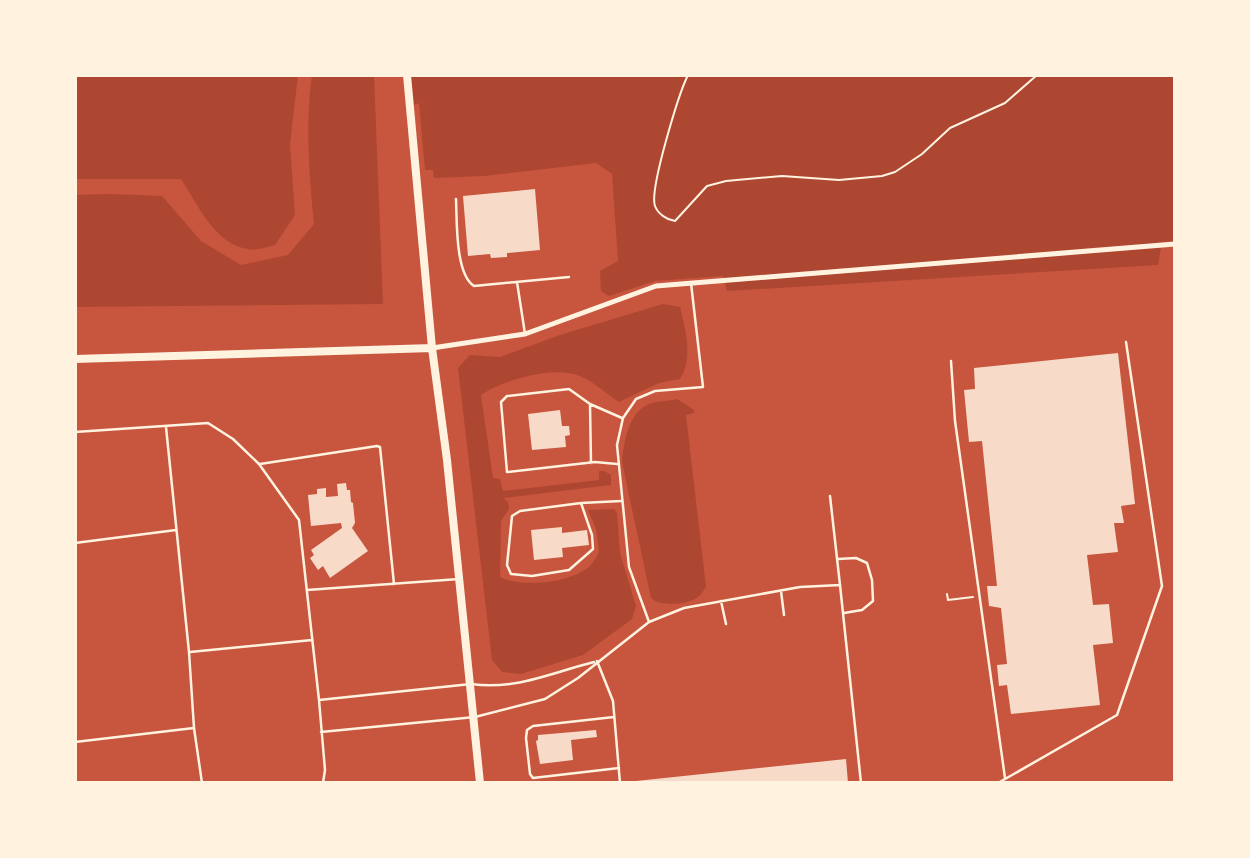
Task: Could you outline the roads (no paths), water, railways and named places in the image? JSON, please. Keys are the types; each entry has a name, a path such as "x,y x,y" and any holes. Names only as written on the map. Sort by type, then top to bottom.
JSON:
{"main road":[{"path":"407,75 432,348 447,460 480,783"},
{"path":"75,359 432,348"}],"street":[{"path":"432,348 525,334 654,286 1175,244"}],"lane":[{"path":"456,199 459,253 469,283 474,286 569,276"},
{"path":"517,282 525,334"},
{"path":"649,622 629,567 617,444 623,418 636,400 655,391 703,387 691,283"},
{"path":"998,783 1117,715 1162,586 1126,342"},
{"path":"951,361 955,421 978,597 1006,778"},
{"path":"617,464 591,463 508,472 501,402 507,396 569,389 590,404 623,418"},
{"path":"590,404 591,463"},
{"path":"75,432 208,423 233,439 259,464 299,520 319,700 325,770 323,783"},
{"path":"166,427 194,728 202,783"},
{"path":"259,464 380,447 394,584"},
{"path":"830,496 861,783"},
{"path":"581,503 592,535 593,549 569,570 532,576 511,574 507,565 512,516 520,511 581,503 621,501"},
{"path":"75,543 176,530"},
{"path":"838,558 856,558 867,563 872,580 873,601 862,610 843,613"},
{"path":"307,590 459,579"},
{"path":"321,732 475,717 545,699 578,678 649,622 684,608 800,587 840,585"},
{"path":"781,590 783,615"},
{"path":"722,601 726,624"},
{"path":"188,652 312,640"},
{"path":"319,700 471,684 494,687 517,684 597,661"},
{"path":"597,661 613,701 620,783"},
{"path":"614,717 533,726 527,730 526,738 530,774 533,778 619,768"},
{"path":"75,742 194,728"}]}
